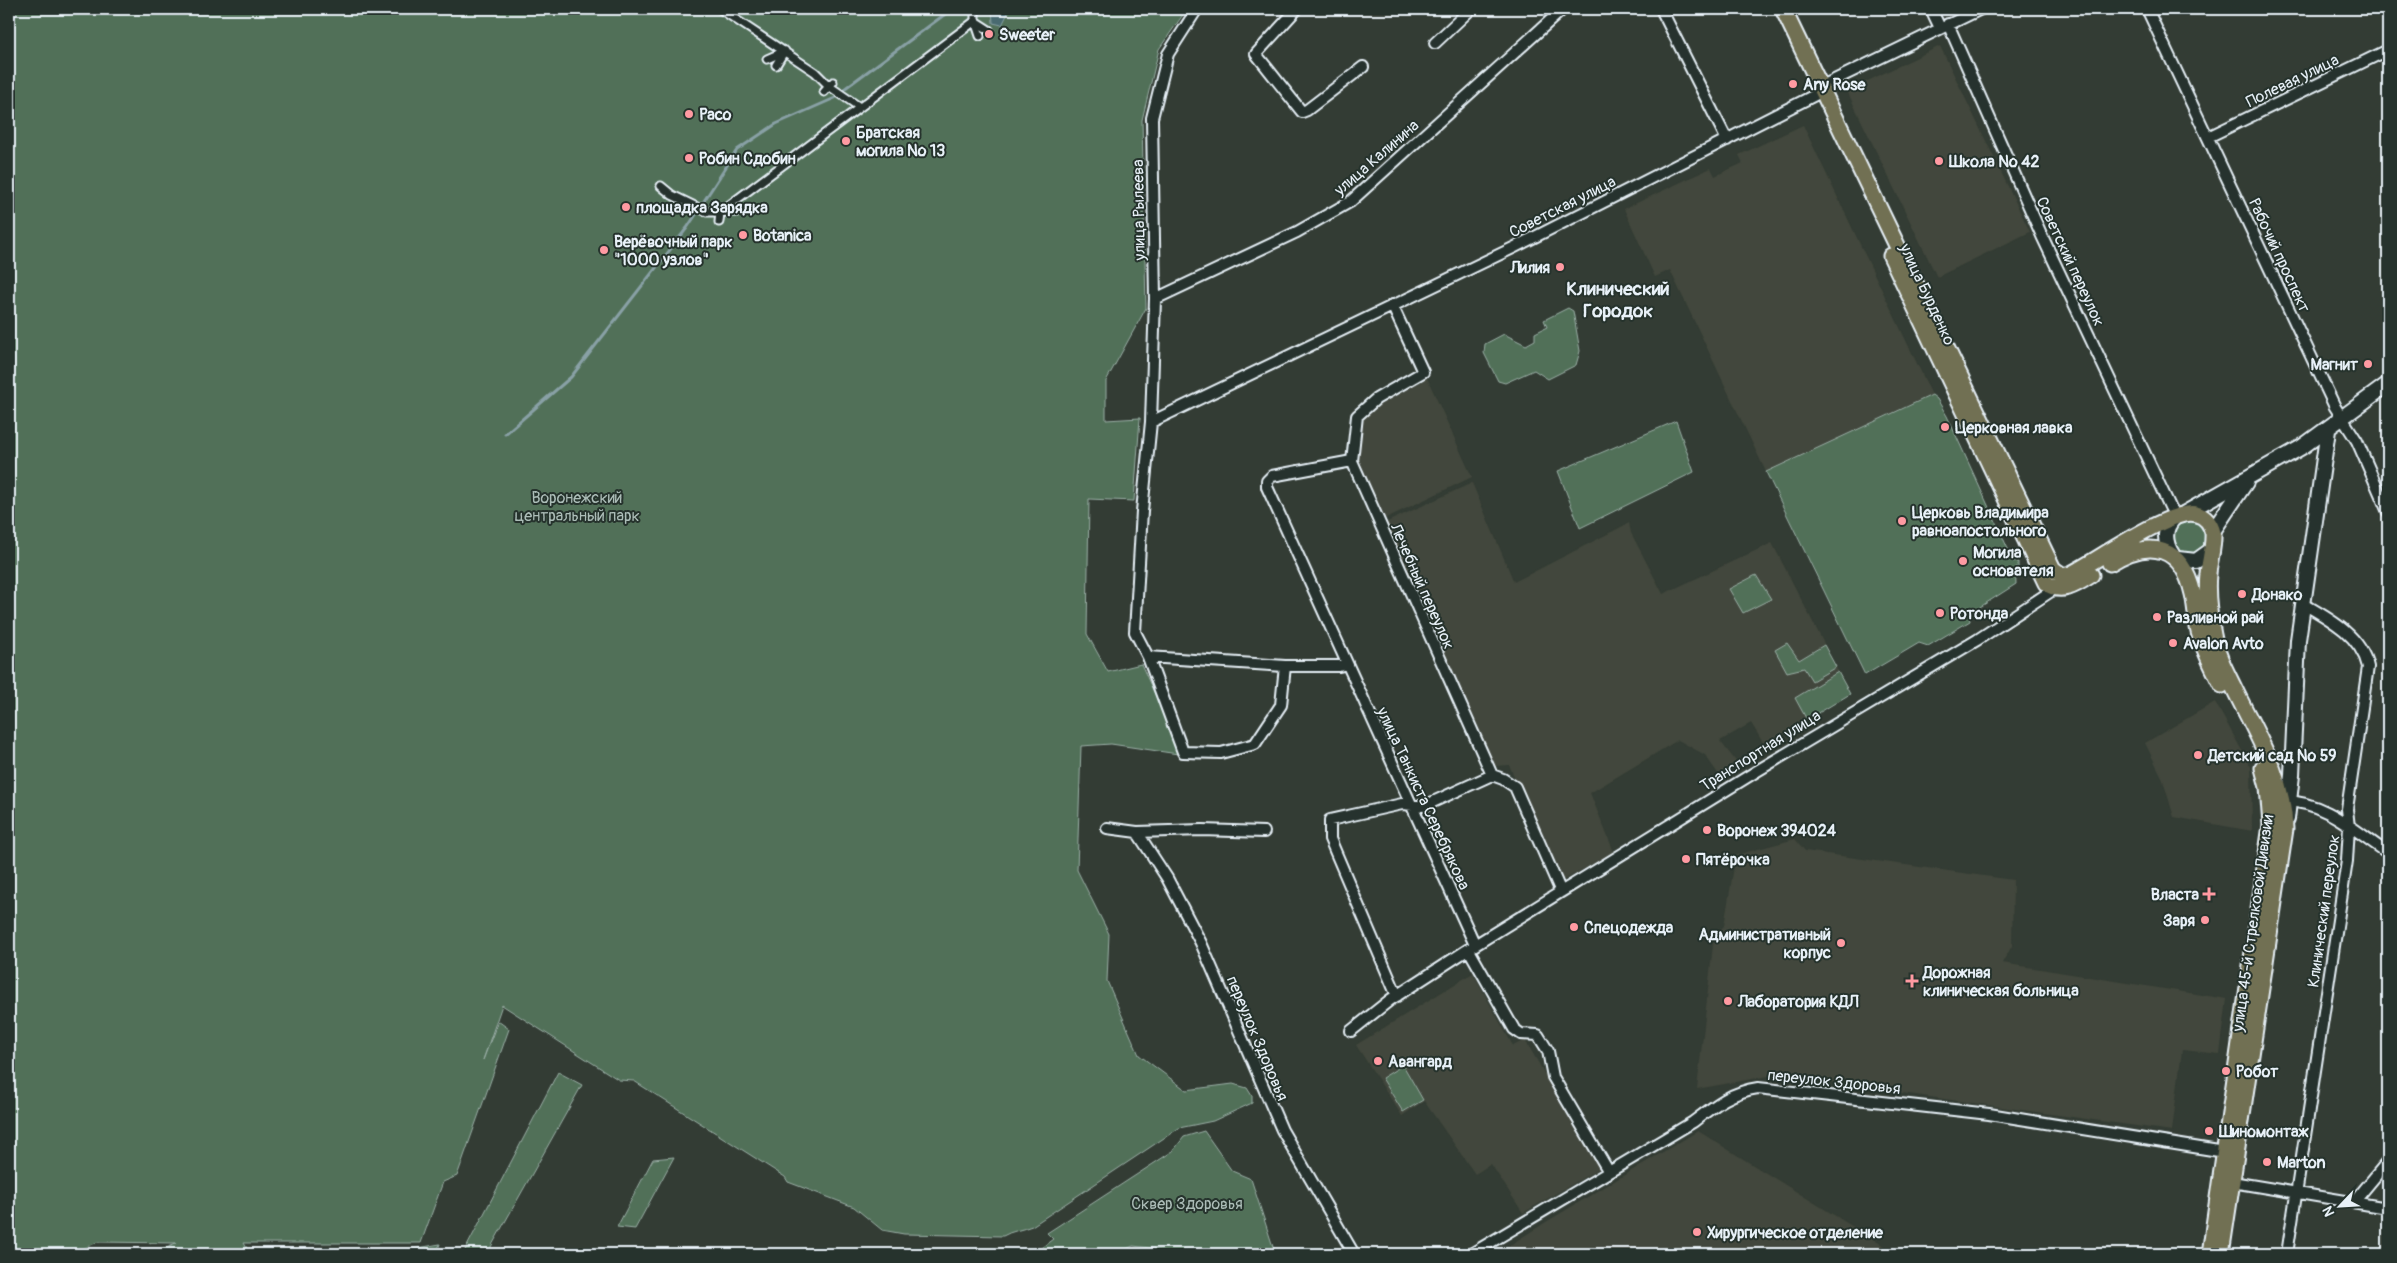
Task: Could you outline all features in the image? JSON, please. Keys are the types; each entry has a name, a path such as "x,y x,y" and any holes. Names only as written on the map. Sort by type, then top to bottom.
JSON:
{"main road":[{"name":"улица Бурденко","path":"1772,9 1818,91 2047,560 2056,572 2067,576"},
{"name":"улица Бурденко","path":"1783,9 1818,91 2042,576 2046,583 2056,589"},
{"path":"2067,576 2177,513 2248,480 2328,430 2388,384"},
{"path":"2281,801 2302,602 2328,430"},
{"path":"2056,589 2073,585 2134,551 2159,550 2175,557 2196,561 2210,551 2213,531 2248,480"},
{"path":"2177,513 2196,514 2203,517 2209,522 2213,531"},
{"path":"2175,557 2167,546 2165,536 2170,522 2177,513"},
{"name":"улица 45-й Стрелковой Дивизии","path":"2210,551 2207,577 2208,606 2214,641 2223,666 2267,753 2281,801 2285,829 2231,1153 2210,1254"},
{"name":"улица 45-й Стрелковой Дивизии","path":"2175,557 2192,590 2201,640 2211,665 2281,801"},
{"name":"улица 45-й Стрелковой Дивизии","path":"2221,1254 2232,1182 2231,1153 2271,824 2281,801"}],"street":[{"path":"720,9 786,50 816,72 829,87 858,106"},
{"path":"975,9 974,21 980,36"},
{"name":"улица Рылеева","path":"1151,422 1155,299 1152,118 1168,54 1197,9"},
{"path":"1297,9 1256,54 1302,112 1308,110 1363,67"},
{"path":"1435,43 1471,9"},
{"name":"улица Калинина","path":"1155,299 1297,232 1350,202 1563,9"},
{"path":"1661,9 1728,140"},
{"name":"Советский переулок","path":"1931,9 1944,26 2042,236 2177,513"},
{"name":"Советская улица","path":"1151,422 1515,247 1728,140 1944,26 1981,9"},
{"name":"Рабочий проспект","path":"2147,9 2342,420 2357,441 2388,512"},
{"path":"974,21 989,30"},
{"path":"720,212 928,51 974,21"},
{"path":"767,59 786,50"},
{"path":"776,64 786,50"},
{"name":"Полевая улица","path":"2208,138 2388,50"},
{"path":"784,151 789,160"},
{"path":"661,186 672,195 706,212 736,212"},
{"path":"720,212 722,221"},
{"path":"1352,462 1357,416 1376,399 1424,372 1392,305"},
{"path":"1151,422 1142,511 1135,632 1148,657 1183,752 1220,753 1255,744 1281,705 1285,666"},
{"name":"улица Танкиста Серебрякова","path":"1352,462 1272,476 1266,480 1267,487 1472,948 1514,1029 1521,1034 1538,1035 1548,1051 1553,1077 1609,1172"},
{"name":"Лечебный переулок","path":"1352,462 1492,775"},
{"name":"Транспортная улица","path":"1351,1031 1397,996 1472,948 2056,589 2067,576"},
{"name":"Клинический переулок","path":"2287,1254 2347,861 2349,827 2346,809 2368,667 2366,657 2356,640 2302,602"},
{"path":"1148,657 1285,666 1339,666 1347,664"},
{"path":"1397,996 1330,839 1330,820 1402,804 1424,806 1492,775 1503,778 1515,787 1561,892"},
{"path":"2281,801 2300,802 2318,807 2388,853"},
{"path":"1107,828 1137,832 1264,832"},
{"name":"переулок Здоровья","path":"1137,832 1167,878 1201,943 1282,1130 1354,1254"},
{"name":"переулок Здоровья","path":"1471,1254 1693,1122 1722,1099 1741,1090 1758,1088 1988,1114 2231,1153"},
{"path":"2354,1202 2388,1162"},
{"path":"2232,1182 2388,1208"}],"shaded area":[{"name":"Школа № 42","path":"1940,46 2030,232 1937,277 1847,91"},
{"path":"1803,125 1932,395 1766,472 1670,270 1655,277 1624,209 1711,168 1715,176 1743,163 1739,155"},
{"path":"1427,378 1472,477 1384,519 1357,455 1363,414"},
{"path":"1472,483 1514,582 1629,523 1631,533 1663,594 1772,543 1850,694 1765,746 1751,723 1720,741 1738,764 1719,775 1705,755 1678,740 1590,793 1614,852 1562,881 1509,765 1495,766 1385,523"},
{"name":"Детский сад № 59","path":"2215,702 2251,767 2252,831 2174,817 2162,777 2145,743"},
{"name":"Дорожная клиническая больница","path":"1795,839 1805,851 2013,880 2012,946 2002,963 2227,999 2220,1054 2182,1050 2172,1131 1774,1075 1697,1089 1714,936 1724,926 1736,855"},
{"path":"1473,973 1513,1046 1525,1040 1600,1168 1523,1213 1491,1164 1475,1174 1424,1101 1402,1116 1356,1045"},
{"path":"1698,1131 1897,1254 1496,1254 1546,1222"}],"green space":[{"name":"Воронежский центральный парк","path":"9,9 1187,9 1159,49 1142,120 1146,308 1106,381 1106,420 1140,418 1134,501 1089,499 1087,634 1108,672 1141,664 1169,725 1178,754 1111,744 1081,746 1077,870 1109,934 1107,981 1139,1055 1186,1090 1233,1084 1247,1088 1252,1096 1252,1103 1213,1121 1179,1128 1032,1226 1003,1236 904,1234 882,1230 854,1207 788,1182 785,1177 634,1081 619,1080 502,1005 483,1060 498,1021 509,1029 457,1176 443,1182 421,1243 244,1243 250,1254 149,1254 176,1243 97,1242 73,1254 9,1254"},
{"path":"1568,308 1573,311 1580,351 1576,365 1548,379 1534,370 1505,383 1498,381 1484,353 1485,344 1504,334 1526,345 1535,340 1535,333 1547,327 1544,320"},
{"path":"1932,395 1937,399 1947,416 2014,562 2018,562 2018,568 2015,568 2016,584 1969,614 1970,621 1928,646 1919,643 1865,675 1766,472"},
{"path":"1676,421 1694,472 1580,528 1558,471"},
{"path":"2189,520 2196,521 2201,525 2205,530 2205,544 2201,549 2196,553 2189,554 2182,553 2177,549 2173,544 2172,537 2173,530 2177,525 2182,521"},
{"path":"1756,575 1771,599 1743,613 1729,589"},
{"path":"1787,643 1799,660 1824,645 1836,667 1812,681 1804,668 1787,672 1775,650"},
{"path":"1838,672 1850,694 1807,720 1795,698"},
{"path":"1403,1065 1423,1100 1403,1112 1382,1078"},
{"path":"558,1072 582,1085 487,1254 463,1254"},
{"name":"Сквер Здоровья","path":"1204,1131 1232,1171 1251,1179 1275,1253 1170,1254 1151,1248 1133,1246 1116,1254 1033,1254 1053,1239 1047,1233 1173,1151 1184,1137"},
{"path":"674,1157 635,1229 617,1227 653,1159"},
{"path":"440,1244 436,1254 403,1254 407,1250"}],"water":[{"path":"992,9 1010,9 1002,25 993,23"}],"waterway":[{"path":"844,89 952,9"},
{"path":"702,204 737,150 776,124 835,98"},
{"path":"505,434 571,377 697,213"}],"place":[{"name":"Sweeter","path":"989,34"},
{"name":"Any Rose","path":"1793,84"},
{"name":"Paco","path":"689,114"},
{"name":"Братская могила № 13","path":"846,141"},
{"name":"Робин Сдобин","path":"689,158"},
{"name":"Школа № 42","path":"1939,161"},
{"name":"площадка Зарядка","path":"626,207"},
{"name":"Botanica","path":"743,235"},
{"name":"Верёвочный парк \"1000 узлов\"","path":"604,250"},
{"name":"Лилия","path":"1560,267"},
{"name":"Магнит","path":"2368,364"},
{"name":"Церковная лавка","path":"1945,427"},
{"name":"Церковь Владимира равноапостольного","path":"1902,521"},
{"name":"Могила основателя","path":"1963,561"},
{"name":"Донако","path":"2242,594"},
{"name":"Ротонда","path":"1940,613"},
{"name":"Разливной рай","path":"2157,617"},
{"name":"Avalon Avto","path":"2173,643"},
{"name":"Детский сад № 59","path":"2198,755"},
{"name":"Воронеж 394024","path":"1707,830"},
{"name":"Пятёрочка","path":"1686,859"},
{"name":"Власта","path":"2209,894"},
{"name":"Заря","path":"2205,920"},
{"name":"Спецодежда","path":"1574,927"},
{"name":"Административный корпус","path":"1841,943"},
{"name":"Дорожная клиническая больница","path":"1912,981"},
{"name":"Лаборатория КДЛ","path":"1728,1001"},
{"name":"Авангард","path":"1378,1061"},
{"name":"Робот","path":"2226,1071"},
{"name":"Шиномонтаж","path":"2209,1131"},
{"name":"Marton","path":"2267,1162"},
{"name":"Хирургическое отделение","path":"1697,1232"}],"district":[{"name":"Клинический Городок","path":"1618,299"}]}
